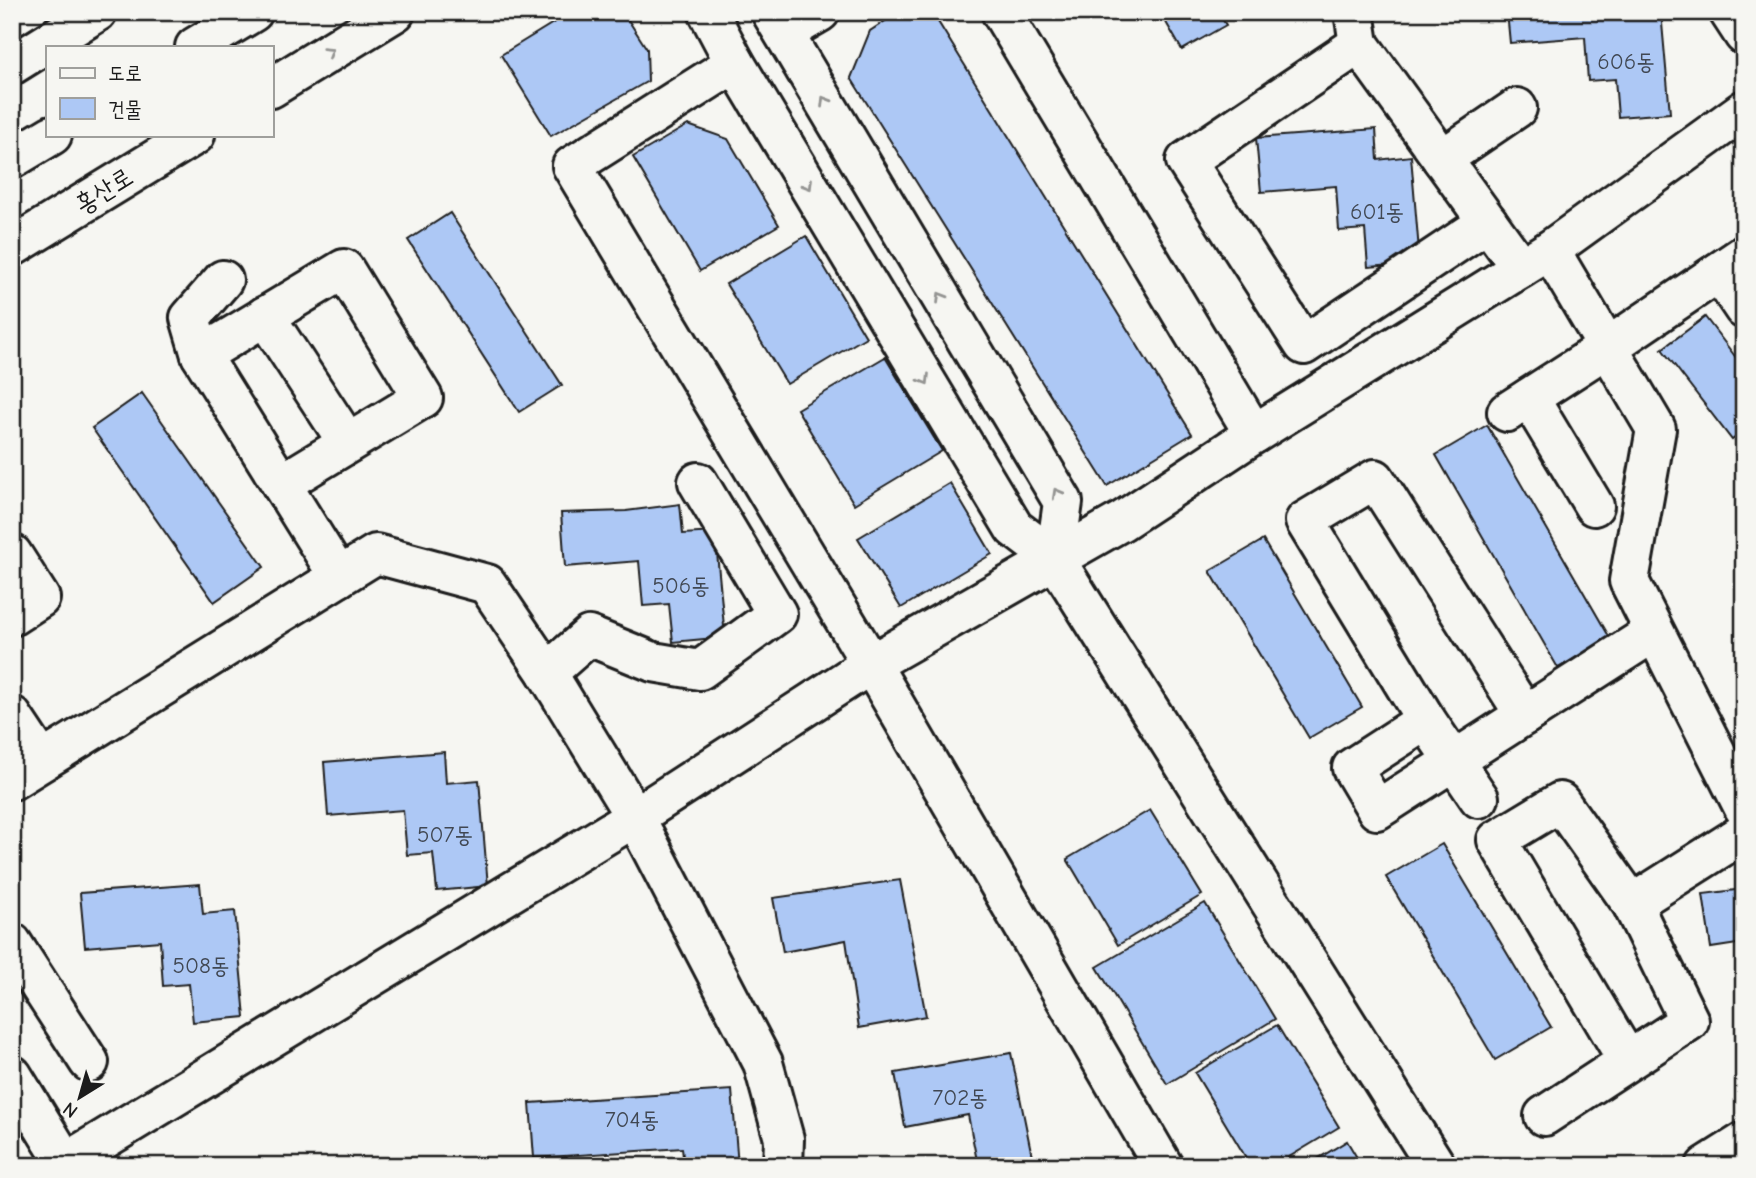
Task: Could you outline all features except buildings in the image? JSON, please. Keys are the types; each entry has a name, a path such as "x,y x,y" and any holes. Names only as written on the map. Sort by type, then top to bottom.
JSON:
{"street":[{"path":"12,65 97,12"},
{"path":"197,46 253,12"},
{"path":"273,87 395,12"},
{"path":"708,12 735,63 1014,528 1055,559 1436,1166"},
{"path":"820,12 778,22 1063,502 1055,559"},
{"path":"1001,12 1254,434"},
{"path":"1729,12 1744,35"},
{"path":"1488,222 1304,345 1186,161 1357,28 1442,159 1488,222 1536,259 1608,347 1656,429 1629,581 1744,808"},
{"path":"735,63 572,166 871,664 1163,1166"},
{"path":"1442,159 1517,108"},
{"path":"12,1075 62,1164 635,817 871,664 1122,521 1254,434 1536,259 1744,110"},
{"path":"12,159 50,136"},
{"name":"홍산로","path":"12,247 193,136"},
{"path":"1594,506 1518,405 1731,264 1744,309"},
{"path":"201,355 344,269 423,398 281,484"},
{"path":"223,279 190,318 201,355 339,577"},
{"path":"265,316 348,443"},
{"path":"1479,798 1426,720 1305,521 1375,479 1525,715"},
{"path":"547,673 589,636 653,662 701,670 777,614 698,482"},
{"path":"12,554 40,598 12,616"},
{"path":"12,716 27,770 376,554 487,584 547,673 635,817 763,1063 784,1139 783,1166"},
{"path":"1426,720 1352,768 1377,810 1654,632"},
{"path":"1544,1116 1628,1061 1689,1021 1632,904 1560,802 1497,840 1628,1061"},
{"path":"1632,904 1744,833"},
{"path":"12,943 89,1062"},
{"path":"1706,1166 1744,1142"}]}
